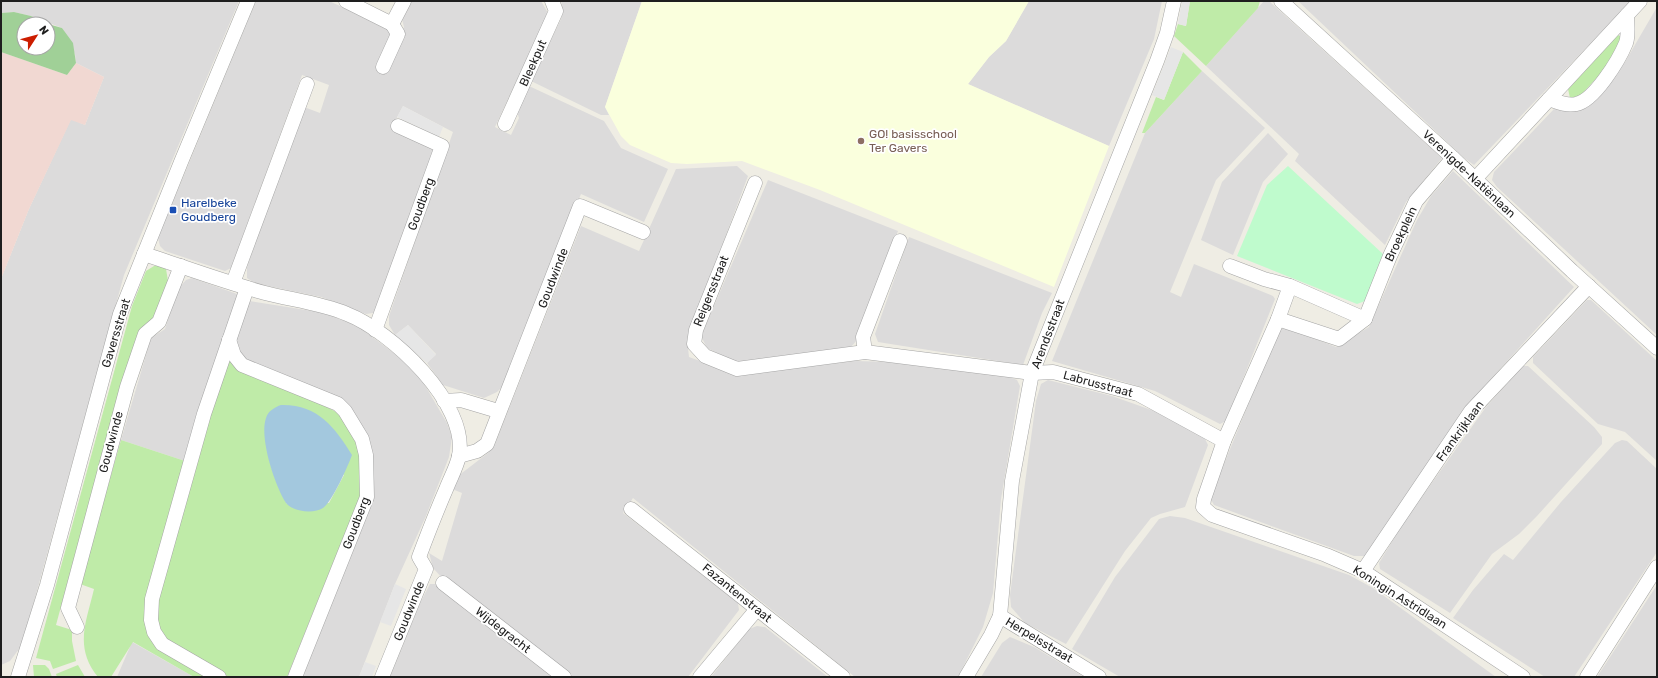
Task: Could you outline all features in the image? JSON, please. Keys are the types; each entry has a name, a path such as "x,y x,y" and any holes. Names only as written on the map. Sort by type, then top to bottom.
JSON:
{"street":[{"name":"Gaversstraat","path":"18,677 47,584 120,314 248,1"},
{"path":"346,1 392,24 398,34 383,67"},
{"path":"392,24 404,1"},
{"name":"Bleekput","path":"505,124 556,11 552,1"},
{"name":"Arendsstraat","path":"966,677 991,635 1000,616 1012,481 1032,373 1157,61 1167,33 1174,1"},
{"name":"Verenigde-Natiënlaan","path":"1281,1 1453,158 1657,348"},
{"path":"1475,179 1640,1"},
{"path":"1549,99 1568,105 1578,104 1589,96 1606,77 1626,42 1627,15"},
{"path":"233,283 307,84"},
{"name":"Goudberg","path":"376,330 442,146 398,126"},
{"name":"Broekplein","path":"1365,319 1390,256 1416,201 1453,158"},
{"name":"Reigersstraat","path":"755,183 696,330 694,344 706,356 737,369 865,352 1032,373"},
{"name":"Goudwinde","path":"459,456 476,451 487,444 498,411 552,283 580,206 643,232"},
{"path":"865,352 863,337 900,241"},
{"path":"144,254 247,288 285,298 326,306 348,314 376,330 414,361 444,401 461,400 498,411"},
{"name":"Goudwinde","path":"77,627 68,608 127,387 145,334 159,322 181,266"},
{"path":"1230,266 1264,279 1290,286 1365,319 1338,339 1278,319"},
{"path":"1224,441 1278,319 1290,286"},
{"name":"Frankrijklaan","path":"1363,571 1471,411 1589,286"},
{"path":"219,677 162,644 154,632 151,620 152,599 204,414 247,288"},
{"name":"Goudberg","path":"229,340 234,355 242,365 338,404 345,411 362,439 366,455 367,496 294,677"},
{"name":"Labrusstraat","path":"1032,373 1053,372 1138,394 1224,441"},
{"name":"Goudwinde","path":"382,677 426,569 418,557 459,456 458,425 444,401"},
{"name":"Koningin Astridlaan","path":"1224,441 1204,499 1203,508 1212,515 1326,555 1363,571 1523,677"},
{"name":"Fazantenstraat","path":"631,509 843,677"},
{"path":"1587,677 1657,567"},
{"name":"Wijdegracht","path":"443,583 564,677"},
{"path":"700,677 757,609"},
{"name":"Herpelsstraat","path":"1000,616 1099,677"}],"shaded area":[{"path":"1,1 239,1 124,275 22,645 10,661 1,665 1,279 29,209 71,119 85,125 104,77 76,63 75,54 62,28 56,26 56,16 31,16 14,12 1,13"},
{"path":"256,1 329,1 388,28 391,38 385,69 404,27 402,19 411,1 541,1 548,13 495,127 511,135 519,118 516,109 529,86 604,121 621,148 668,169 644,222 581,194 502,387 497,392 484,398 443,385 427,363 436,354 408,325 395,335 389,325 389,316 453,132 403,106 392,127 434,148 376,310 373,313 366,314 321,297 268,286 253,282 247,278 247,267 304,107 320,113 329,85 302,75 231,268 225,271 165,251 160,246 158,238"},
{"path":"561,1 642,1 605,107 609,115 601,115 531,81 561,19 563,11"},
{"name":"GO! basisschool Ter Gavers","path":"642,1 1029,1 1006,41 989,57 968,84 1109,146 1054,287 820,190 742,161 687,164 671,163 630,145 621,136 605,107"},
{"path":"1029,1 1162,1 1154,39 1109,146 968,84 989,57 1006,41"},
{"path":"1182,1 1190,1 1186,26 1178,24"},
{"path":"1264,1 1269,1 1442,158 1406,202 1385,245 1295,161 1299,154 1206,66"},
{"path":"1298,1 1631,1 1474,165 1464,158"},
{"path":"1657,7 1657,335 1497,187 1492,180 1494,172 1554,109 1577,111 1587,106 1625,62"},
{"path":"1171,47 1183,52 1164,100 1152,95"},
{"path":"1,52 67,75 76,63 104,77 85,125 71,120 29,209 1,279"},
{"path":"1202,71 1265,128 1216,180 1170,292 1181,297 1194,264 1273,296 1275,299 1226,421 1220,424 1155,391 1052,361 1145,133"},
{"path":"403,106 443,127 439,137 397,117"},
{"path":"1268,133 1288,154 1263,182 1233,255 1201,240 1222,182"},
{"path":"737,166 748,176 687,340 689,357 738,375 854,361 895,362 1007,376 1017,380 1020,386 1001,499 993,593 983,627 958,677 855,677 633,498 623,513 738,603 739,610 688,677 572,677 444,580 433,568 429,553 442,561 462,493 452,489 458,476 488,453 495,444 581,226 639,251 676,169"},
{"path":"1453,171 1574,287 1463,410 1368,556 1354,556 1214,505 1210,498 1279,329 1288,328 1336,347 1369,327 1416,222 1431,196"},
{"path":"768,180 898,231 858,339 851,347 737,363 707,348 701,336"},
{"path":"909,237 1052,293 1042,313 1023,365 878,342 875,334"},
{"path":"192,278 240,295 185,461 121,440 151,338 165,329 178,289 186,280"},
{"path":"1587,300 1591,300 1657,361 1657,461 1625,432 1598,424 1533,363 1533,357"},
{"path":"249,301 325,313 359,327 403,360 423,382 447,423 452,437 449,457 426,516 395,584 359,677 300,677 372,498 348,407 244,360 235,342"},
{"path":"408,325 436,355 427,363 395,335"},
{"path":"1523,366 1528,366 1594,427 1602,437 1602,444 1519,534 1492,554 1450,613 1380,569 1379,563 1404,522 1486,407"},
{"path":"1048,380 1112,396 1157,412 1204,437 1208,445 1185,507 1151,518 1125,551 1066,644 1025,623 1011,607 1010,595 1036,401 1041,384"},
{"path":"1622,440 1627,441 1657,469 1657,552 1574,677 1545,677 1453,618 1473,590 1504,554 1513,560 1561,502 1615,443"},
{"path":"1170,516 1185,518 1349,575 1373,588 1496,677 1120,677 1072,649 1115,577 1159,519"},
{"path":"395,584 406,589 391,626 380,622"},
{"path":"430,584 435,584 556,677 390,677 420,603"},
{"path":"1657,585 1657,677 1597,677"},
{"path":"757,626 765,627 828,677 711,677 749,629"},
{"path":"1010,637 1034,647 1084,677 981,677 1002,643"},
{"path":"132,642 194,677 117,677"},
{"path":"365,662 376,666 372,677 359,677"}],"green space":[{"path":"1190,1 1260,1 1258,8 1206,66 1174,36 1178,24 1186,26"},
{"path":"14,12 31,16 16,16 16,56 56,56 56,26 62,28 73,43 76,63 67,75 1,52 1,13"},
{"path":"1618,35 1622,37 1606,68 1578,98 1570,98 1568,89"},
{"path":"1183,52 1202,71 1145,133 1142,133 1156,97 1164,100"},
{"path":"1288,166 1383,254 1365,301 1357,304 1237,256 1267,185"},
{"path":"154,266 161,266 166,269 168,281 154,321 115,407 56,625 72,630 72,641 76,661 53,669 50,661 36,658 132,306 146,271"},
{"path":"229,356 340,414 361,447 360,496 287,677 229,677 182,650 162,636 155,621 157,602 201,440","holes":["266,418 344,475 329,503 287,504 270,462"]},
{"path":"121,440 185,461 145,621 208,677 194,677 133,642 111,677 98,677 86,655 84,645 85,624 94,589 80,584"},
{"path":"33,665 45,665 49,669 52,677 34,677"},
{"path":"78,665 85,677 57,677 56,674"}],"water":[{"path":"281,405 305,408 324,419 339,435 352,455 331,499 323,508 319,510 304,511 289,506 277,485 273,474 266,449 264,427 268,413"}],"place":[{"name":"GO! basisschool Ter Gavers","path":"861,141"},
{"name":"Harelbeke Goudberg","path":"173,210"}]}
